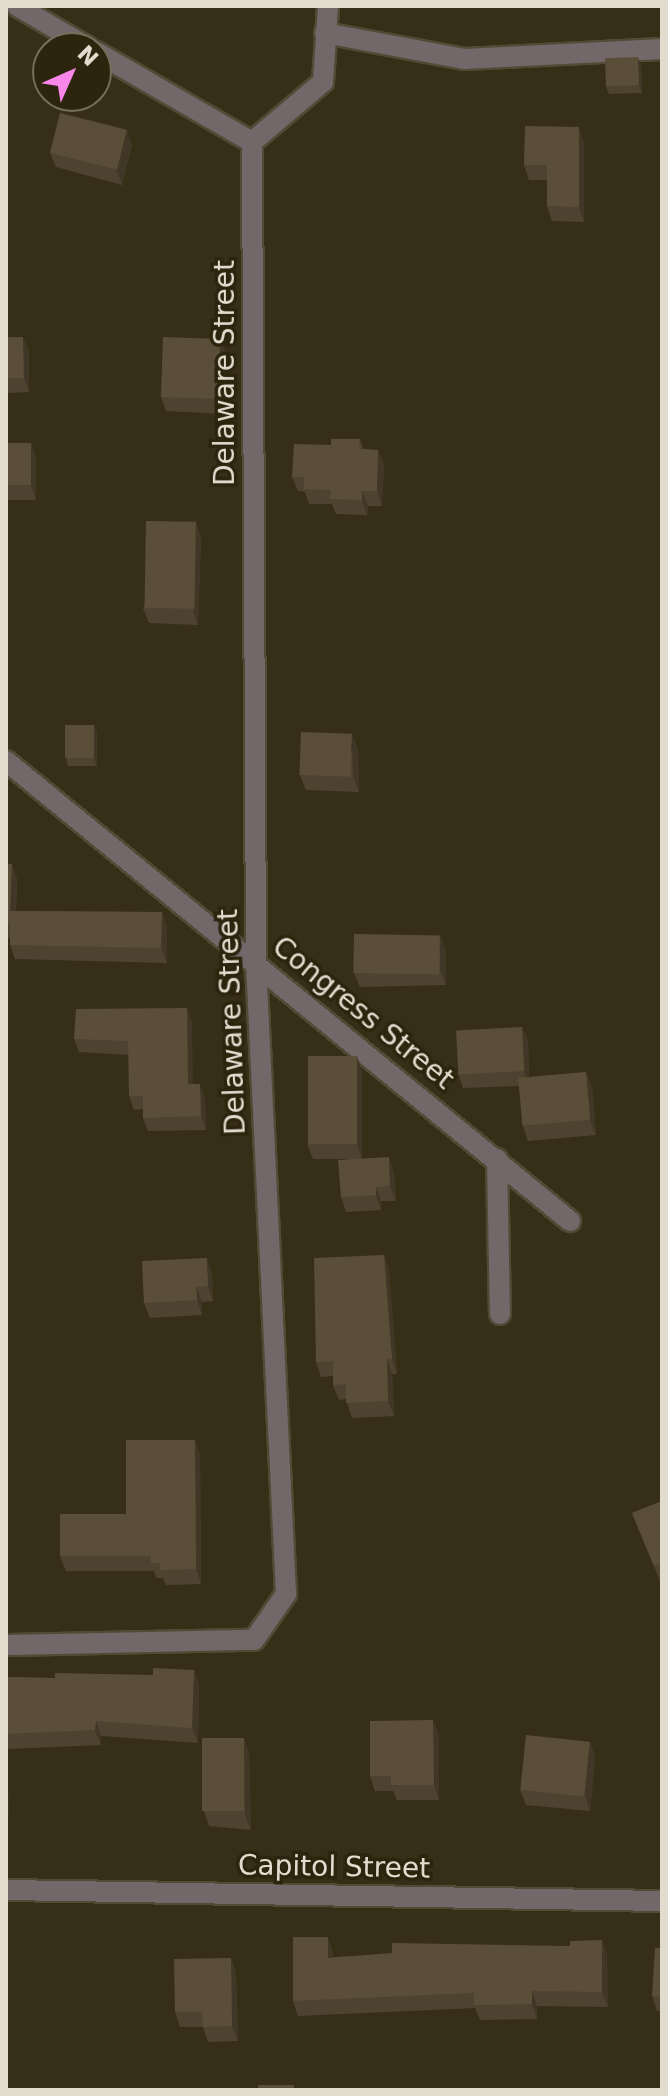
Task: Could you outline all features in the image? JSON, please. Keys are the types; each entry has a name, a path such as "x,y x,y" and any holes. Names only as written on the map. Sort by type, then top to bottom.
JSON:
{"street":[{"path":"17,6 62,32"},
{"path":"112,61 252,142 323,82 328,6"},
{"path":"325,33 464,59 662,49"},
{"name":"Delaware Street","path":"6,1645 254,1640 286,1594 256,963 252,142"},
{"name":"Congress Street","path":"6,761 570,1221"},
{"path":"497,1159 500,1314"},
{"name":"Capitol Street","path":"6,1890 662,1901"}],"building":[{"path":"638,57 639,85 606,86 605,58"},
{"path":"60,113 127,130 117,169 50,153"},
{"path":"525,126 579,127 579,207 547,206 547,165 524,165"},
{"path":"6,337 23,337 24,378 7,378"},
{"path":"163,337 220,339 218,399 161,397"},
{"path":"331,439 360,439 359,449 378,450 377,491 362,491 362,500 330,499 331,490 304,489 304,477 292,477 294,444 331,445"},
{"path":"6,443 31,443 31,485 6,485"},
{"path":"146,521 196,522 194,609 144,608"},
{"path":"65,725 94,725 94,758 65,758"},
{"path":"301,732 352,734 350,777 299,775"},
{"path":"6,864 12,864 10,911 162,912 161,948 10,945 10,917 9,924 6,924"},
{"path":"354,934 440,936 439,974 353,973"},
{"path":"187,1008 188,1084 200,1084 201,1116 143,1118 143,1096 129,1096 128,1041 74,1039 76,1009"},
{"path":"522,1027 524,1071 458,1074 456,1030"},
{"path":"308,1056 357,1056 357,1144 308,1144"},
{"path":"586,1072 590,1120 522,1126 518,1078"},
{"path":"389,1157 390,1186 376,1187 376,1195 341,1197 338,1160"},
{"path":"384,1255 392,1359 387,1359 388,1401 346,1403 346,1384 333,1385 333,1361 316,1362 314,1258"},
{"path":"207,1258 208,1286 196,1287 197,1300 144,1303 142,1261"},
{"path":"126,1440 195,1440 196,1569 160,1570 160,1563 151,1563 151,1556 60,1556 60,1514 126,1514"},
{"path":"662,1501 662,1563 654,1566 632,1513"},
{"path":"153,1668 194,1670 192,1728 96,1721 95,1730 6,1734 6,1677 55,1678 55,1673 153,1675"},
{"path":"433,1720 434,1785 391,1785 391,1776 370,1776 370,1721"},
{"path":"526,1735 590,1742 584,1796 520,1790"},
{"path":"202,1738 244,1738 244,1811 202,1811"},
{"path":"293,1937 328,1937 328,1958 392,1953 392,1943 570,1946 570,1941 602,1940 602,1992 532,1991 532,2004 474,2005 474,1993 293,2001"},
{"path":"655,1948 662,1948 662,1997 652,1996"},
{"path":"231,1958 232,2026 203,2027 202,2012 175,2012 174,1959"},
{"path":"258,2085 294,2085 294,2090 258,2090"}]}
